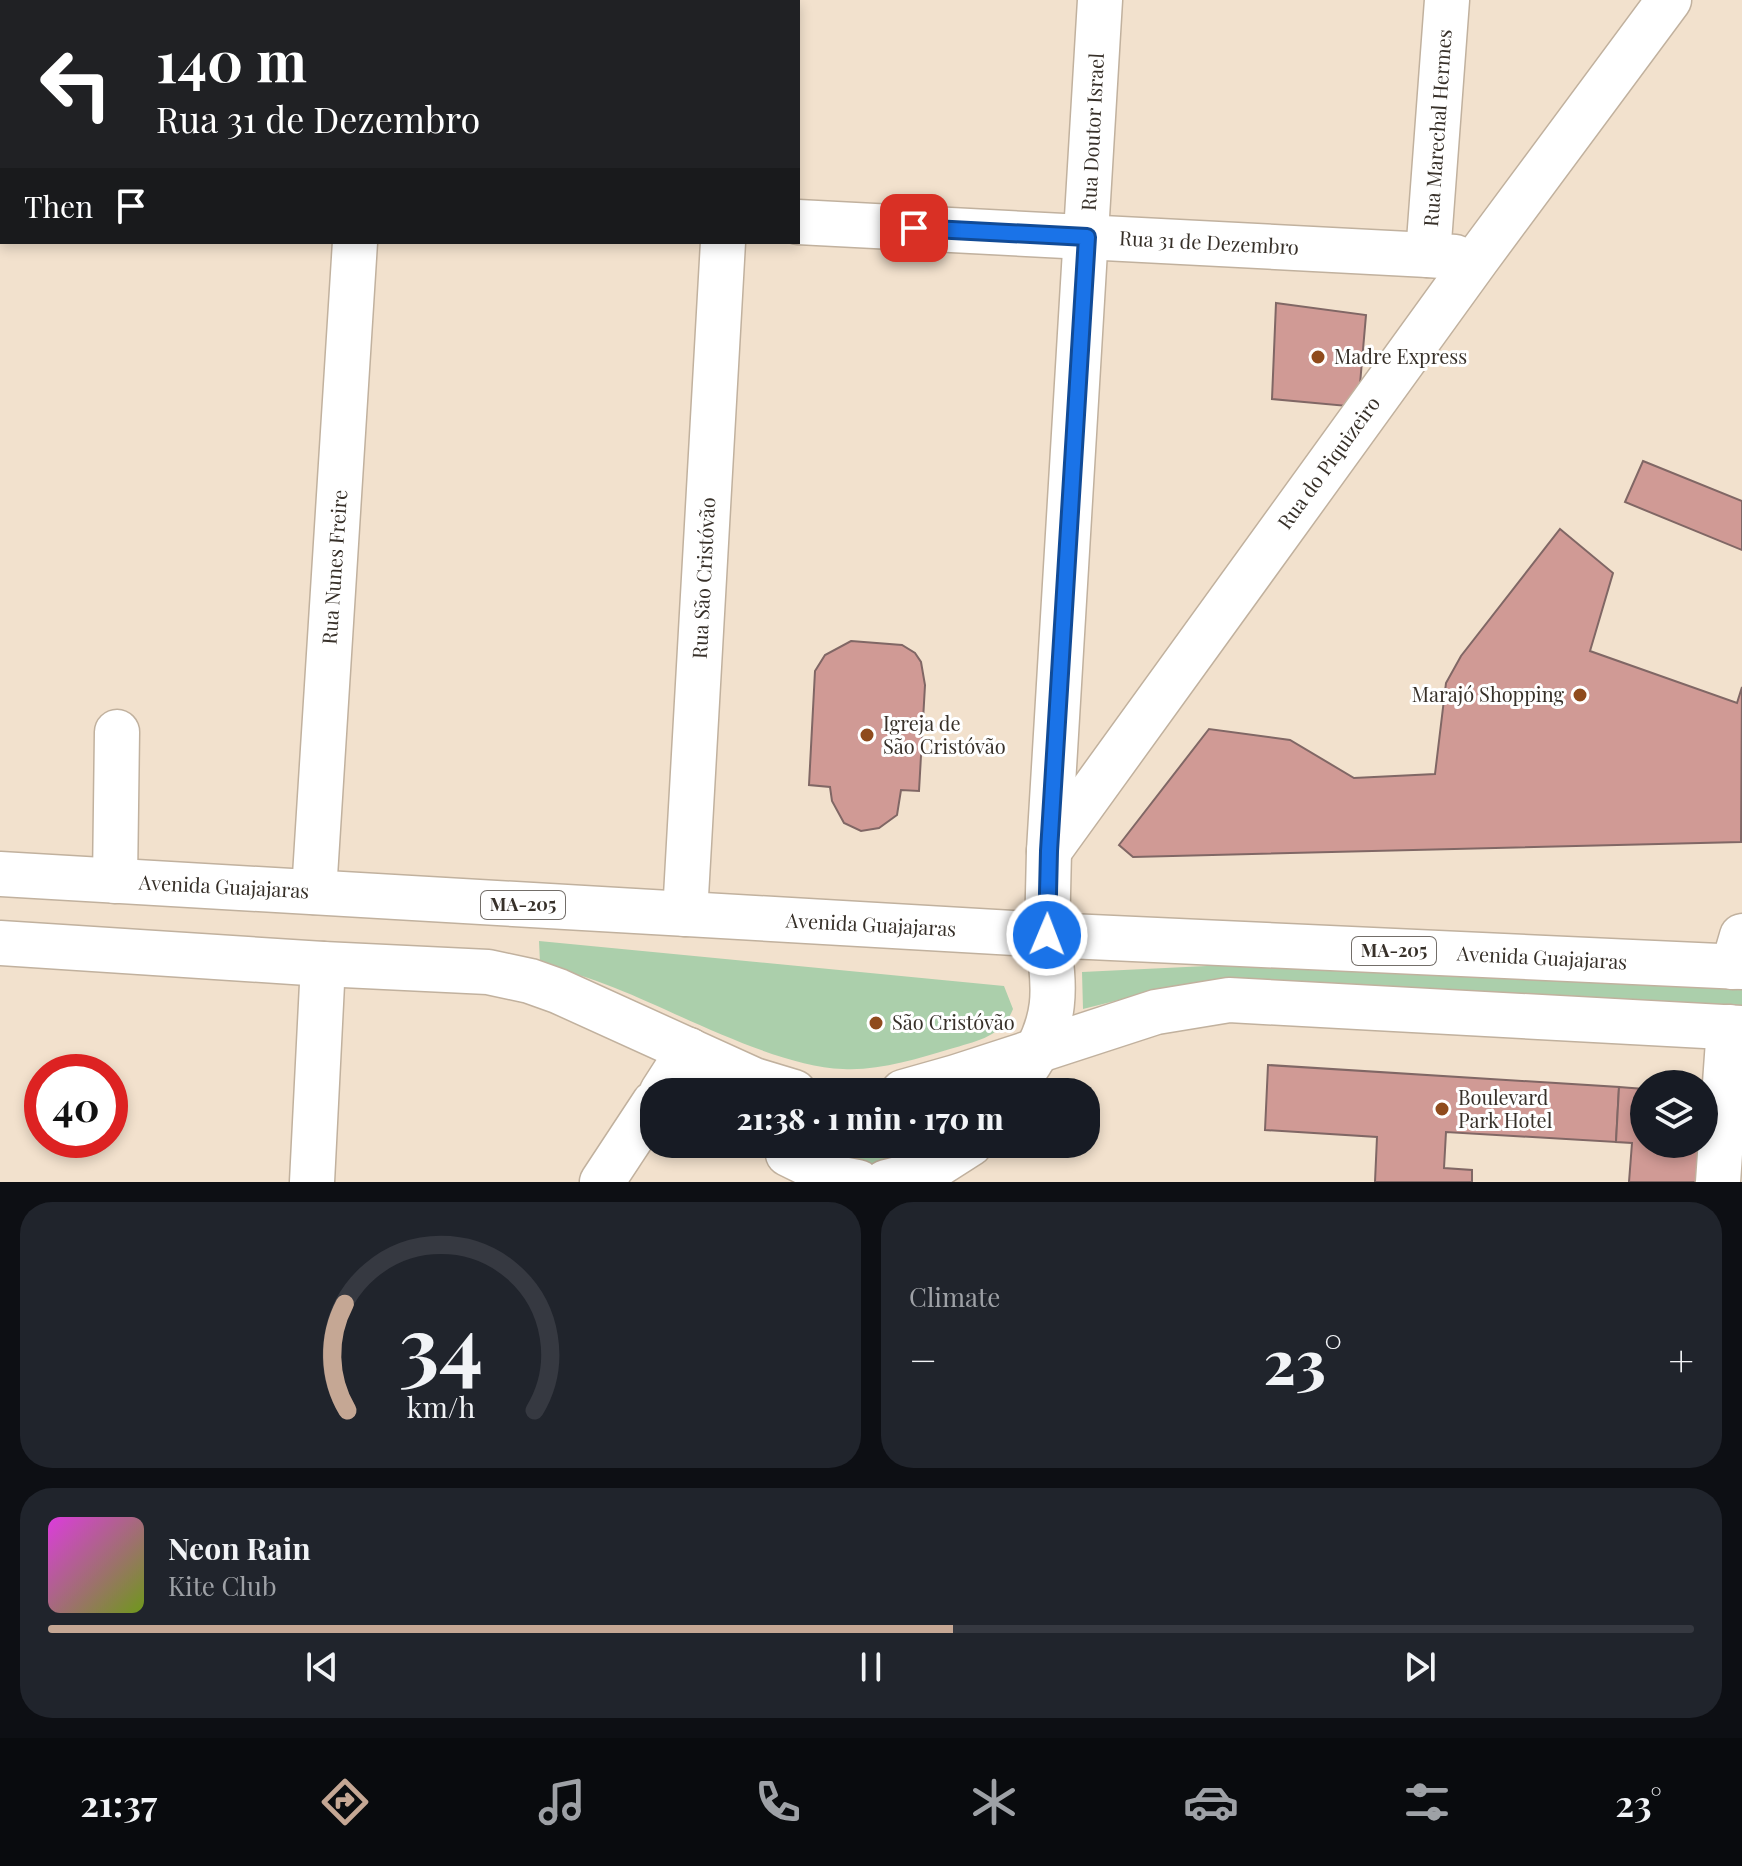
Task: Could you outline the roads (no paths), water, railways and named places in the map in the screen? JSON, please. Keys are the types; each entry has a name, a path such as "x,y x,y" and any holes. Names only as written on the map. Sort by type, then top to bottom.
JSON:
{"street":[{"name":"Rua Doutor Israel","path":"1019,1078 1038,1051 1053,1002 1055,978 1047,935 1049,851 1100,0"},
{"name":"Rua Marechal Hermes","path":"1447,0 1428,255 1477,259"},
{"name":"Rua do Piquizeiro","path":"1049,851 1477,259 1669,0"},
{"name":"Rua 31 de Dezembro","path":"800,222 1428,255"},
{"name":"Rua Nunes Freire","path":"314,892 355,244"},
{"name":"Rua São Cristóvão","path":"685,914 723,244"},
{"path":"115,881 117,732"},
{"name":"Avenida Guajajaras","path":"0,874 1047,935 1739,957"},
{"path":"0,943 488,972 558,991 750,1078"},
{"path":"312,1182 323,964"},
{"path":"949,1078 1156,1012 1229,1000 1735,1027 1718,1182"},
{"path":"671,1078 689,1050"},
{"path":"689,1050 716,1078"},
{"path":"602,1182 640,1124"},
{"path":"886,1182 926,1172 948,1158"},
{"path":"947,1182 962,1158"},
{"path":"791,1160 837,1178 858,1182"}],"place":[{"name":"Madre Express","path":"1318,357"},
{"name":"Marajó Shopping","path":"1580,695"},
{"name":"Igreja de São Cristóvão","path":"867,735"},
{"name":"São Cristóvão","path":"876,1023"},
{"name":"Boulevard Park Hotel","path":"1442,1109"}]}
